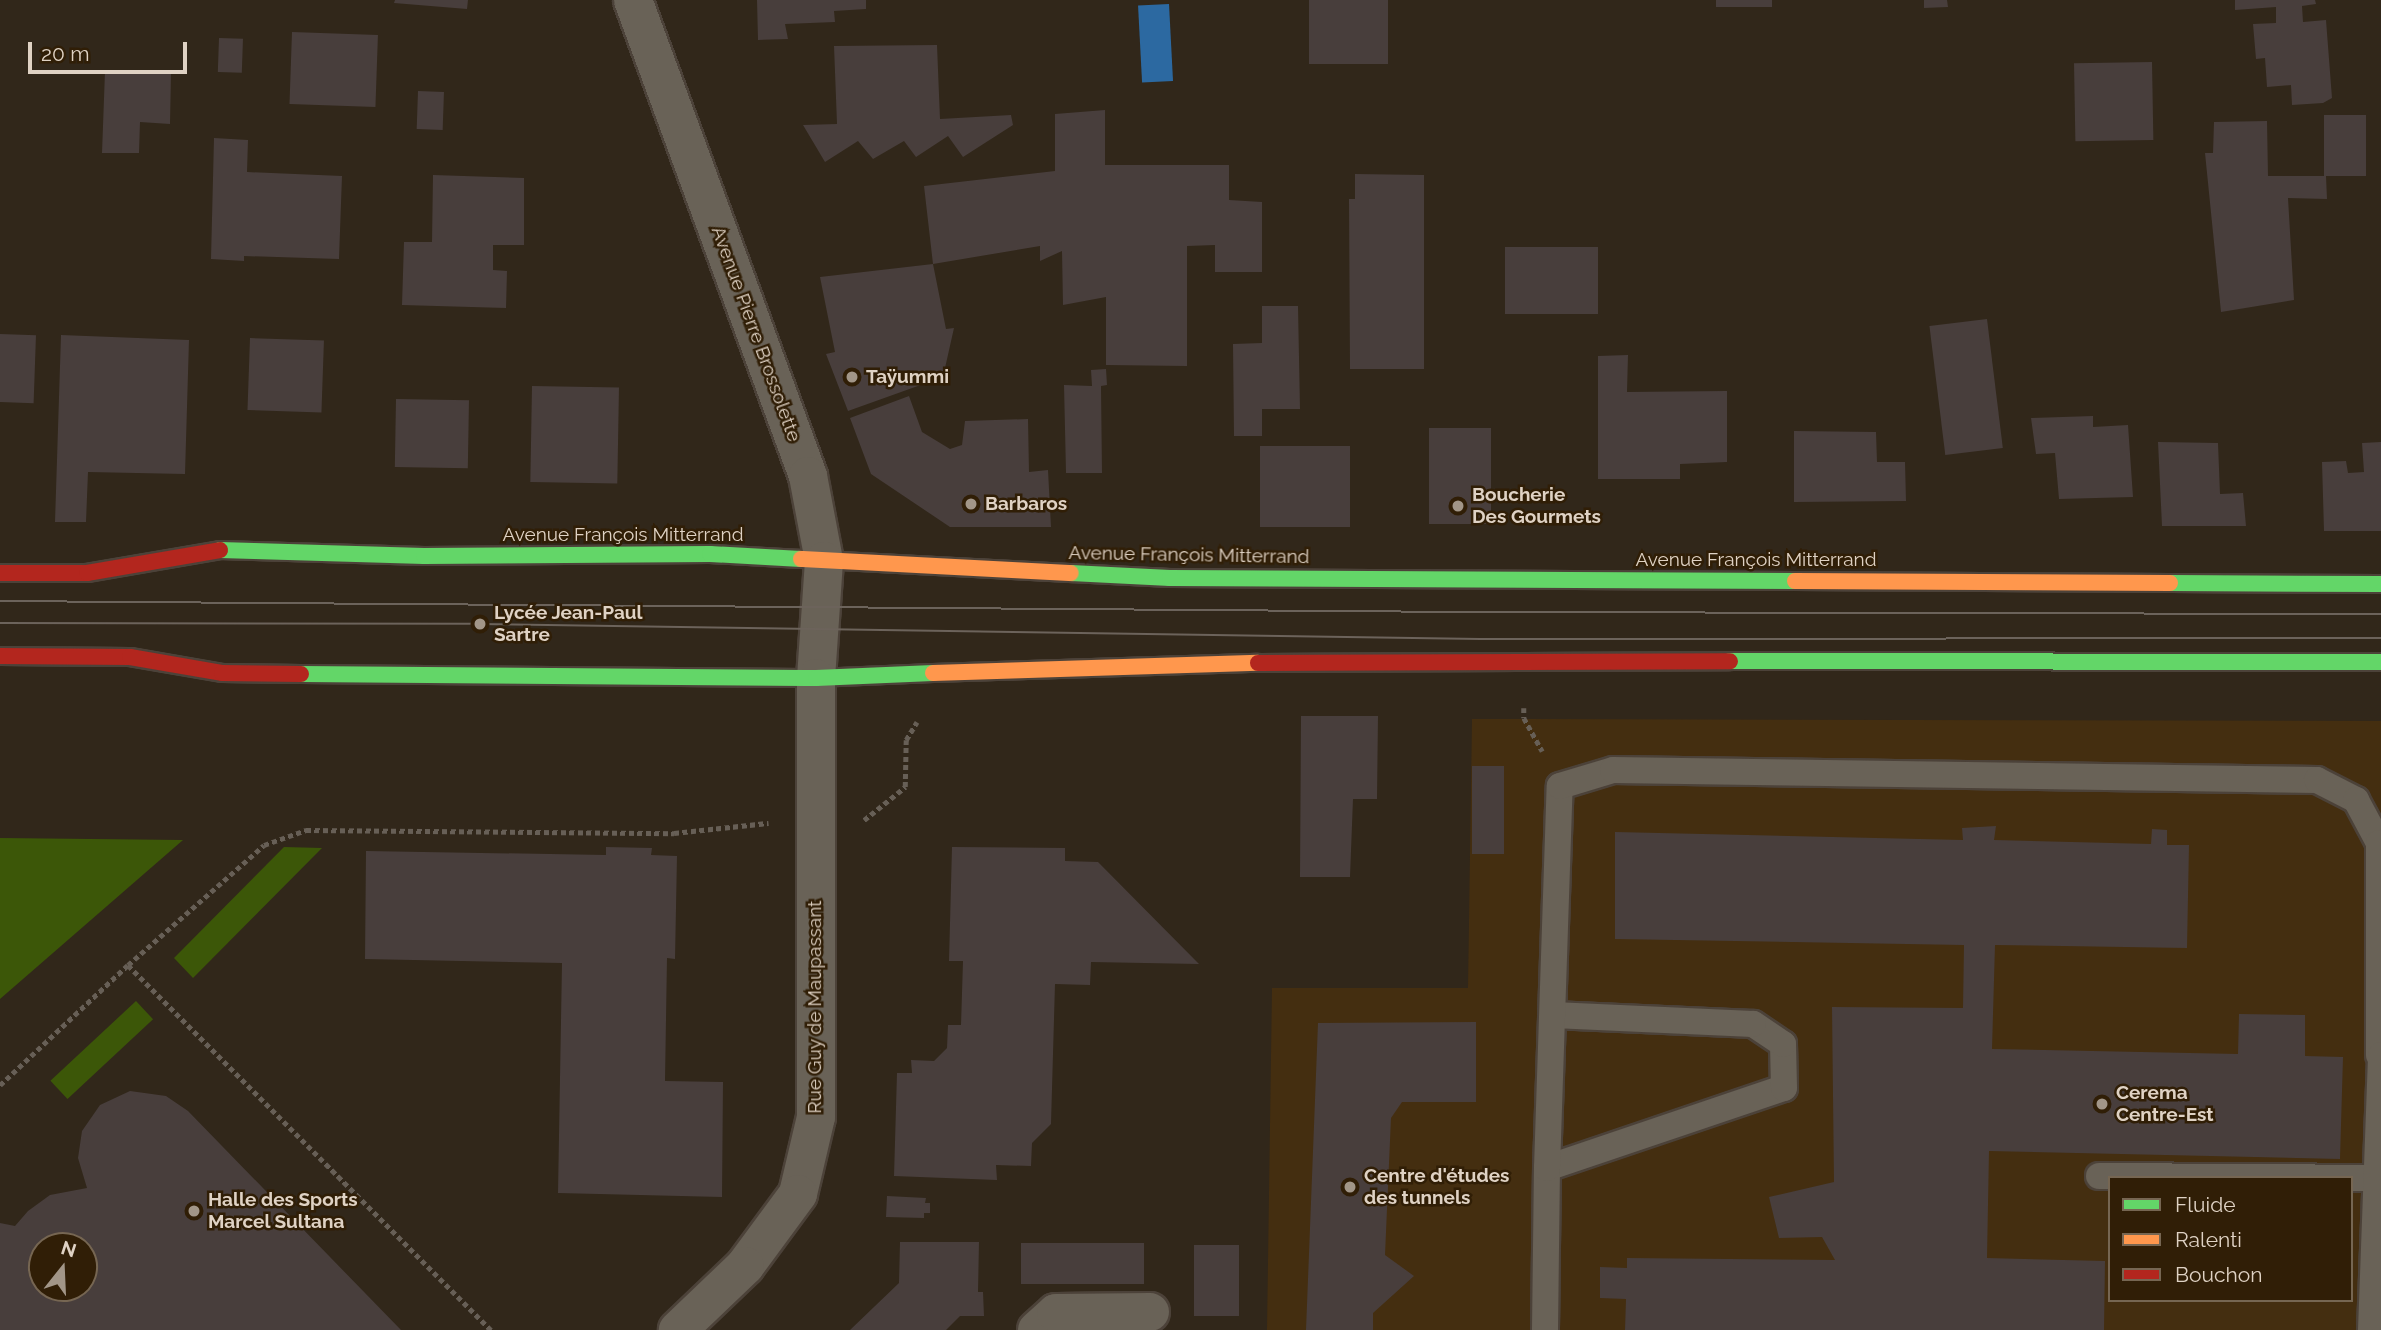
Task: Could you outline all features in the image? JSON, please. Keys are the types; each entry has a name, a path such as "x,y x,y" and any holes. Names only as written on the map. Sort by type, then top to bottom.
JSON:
{"street":[{"name":"Avenue Pierre Brossolette","path":"633,0 808,476 824,561 816,678"},
{"name":"Avenue François Mitterrand","path":"0,573 88,573 207,550 424,556 710,554 1170,578 2381,584"},
{"path":"0,656 130,657 222,673 816,678 1161,664 1523,661 2381,662"},
{"name":"Rue Guy de Maupassant","path":"678,1330 745,1266 798,1194 816,1117 816,678"},
{"path":"1037,1330 1056,1313 1150,1312"}],"lane":[{"path":"1545,1330 1547,1168 1560,786 1613,770 2317,780 2356,800 2379,843 2380,1055 2371,1330"},
{"path":"1547,1168 1784,1088 1783,1044 1753,1024 1553,1015"},
{"path":"2099,1176 2108,1176"},
{"path":"2353,1178 2376,1178"}],"path":[{"path":"1523,661 1524,718 1560,786"},
{"path":"0,1085 128,965 264,845 306,830 674,833 777,822 861,821 905,787 906,740 924,712"},
{"path":"128,965 491,1330"}],"shaded area":[{"path":"1472,719 2381,721 2381,1330 1267,1330 1272,988 1468,988"}],"green space":[{"path":"0,838 183,840 0,999"},
{"path":"284,847 322,848 193,978 174,958"},
{"path":"136,1001 153,1019 67,1099 50,1081"}],"water":[{"path":"1169,4 1173,81 1142,83 1138,6"}],"building":[{"path":"395,0 468,0 467,9 394,3"},
{"path":"757,0 866,0 866,9 834,11 835,22 785,24 788,39 758,40"},
{"path":"1309,0 1388,0 1388,64 1309,64"},
{"path":"1716,0 1772,0 1772,7 1716,7"},
{"path":"1924,0 1947,0 1948,7 1924,8"},
{"path":"2235,0 2315,0 2316,4 2302,6 2303,22 2326,20 2332,98 2323,103 2292,105 2291,85 2267,87 2265,58 2256,59 2253,24 2276,23 2276,7 2235,10"},
{"path":"292,32 378,35 375,107 289,104"},
{"path":"219,38 243,39 242,73 218,72"},
{"path":"937,45 940,119 1011,115 1013,125 963,157 948,136 916,157 904,141 873,159 858,141 825,162 803,125 837,124 834,46"},
{"path":"2152,62 2153,140 2075,141 2074,63"},
{"path":"105,71 171,73 170,124 140,122 139,153 102,153"},
{"path":"418,91 444,92 443,130 417,129"},
{"path":"1105,110 1105,165 1229,165 1229,200 1262,202 1262,272 1215,272 1215,245 1187,246 1187,366 1106,365 1106,297 1063,305 1062,251 1040,261 1040,246 933,264 924,186 1055,171 1055,114"},
{"path":"2324,115 2366,115 2366,176 2324,176"},
{"path":"2267,121 2268,176 2326,176 2327,199 2288,198 2294,300 2221,312 2205,153 2213,153 2214,122"},
{"path":"214,138 248,140 247,172 342,176 339,259 244,256 244,261 211,259"},
{"path":"1355,174 1424,175 1424,369 1350,369 1349,199 1355,199"},
{"path":"433,175 524,178 524,245 493,245 493,270 507,271 506,308 402,305 404,242 432,242"},
{"path":"1505,247 1598,247 1598,314 1505,314"},
{"path":"933,264 946,329 954,328 943,377 848,411 826,354 835,352 820,277"},
{"path":"1262,306 1298,306 1300,409 1262,409 1262,436 1234,436 1233,344 1262,343"},
{"path":"1987,319 2003,448 1945,455 1929,326"},
{"path":"0,334 36,335 34,403 0,402"},
{"path":"61,335 189,340 185,474 88,472 86,522 55,522"},
{"path":"250,338 324,341 321,413 247,410"},
{"path":"1628,355 1627,392 1727,391 1727,462 1680,464 1680,479 1598,479 1598,356"},
{"path":"1106,369 1107,385 1101,386 1102,473 1066,473 1064,385 1092,386 1091,370"},
{"path":"532,386 619,388 617,484 530,482"},
{"path":"909,396 922,432 950,449 962,445 965,421 1028,419 1029,472 1048,470 1051,527 950,527 871,474 850,418"},
{"path":"396,399 469,400 468,468 395,467"},
{"path":"2093,416 2093,427 2128,425 2133,497 2059,499 2055,453 2036,454 2031,418"},
{"path":"1429,428 1491,428 1491,524 1429,524"},
{"path":"1794,431 1876,432 1877,462 1905,462 1906,501 1794,502"},
{"path":"2158,442 2218,443 2220,494 2243,493 2246,526 2162,526"},
{"path":"2381,442 2381,531 2324,531 2322,462 2346,461 2348,473 2364,472 2362,443"},
{"path":"1260,446 1350,446 1350,527 1260,527"},
{"path":"1301,716 1378,716 1377,799 1353,799 1350,877 1300,877"},
{"path":"1472,766 1504,766 1504,854 1472,854"},
{"name":"Cerema Centre-Est","path":"1996,826 1994,840 2151,844 2152,829 2167,830 2167,845 2189,845 2187,948 1995,945 1992,1049 2238,1054 2239,1014 2305,1015 2305,1056 2343,1057 2340,1159 1989,1151 1987,1258 2105,1261 2104,1330 1625,1330 1626,1299 1600,1298 1600,1267 1627,1268 1627,1258 1835,1260 1822,1237 1779,1238 1769,1197 1834,1182 1832,1007 1963,1008 1964,945 1615,939 1615,832 1963,840 1962,828"},
{"path":"606,847 652,848 651,855 677,856 675,959 667,958 665,1081 723,1082 722,1197 558,1193 562,963 365,959 366,851 606,855"},
{"path":"952,847 1065,848 1065,861 1098,862 1199,964 1091,962 1090,985 1055,984 1051,1124 1032,1143 1031,1166 996,1165 997,1180 894,1176 897,1073 912,1073 911,1060 934,1061 947,1048 948,1025 961,1025 963,961 949,961"},
{"name":"Centre d'études des tunnels","path":"1476,1022 1476,1102 1402,1102 1391,1118 1385,1255 1414,1276 1373,1313 1373,1330 1306,1330 1318,1023"},
{"name":"Halle des Sports Marcel Sultana","path":"130,1091 166,1096 188,1111 401,1330 0,1330 0,1223 15,1226 28,1211 50,1195 87,1188 78,1158 82,1131 100,1105"},
{"path":"887,1196 926,1198 925,1203 930,1203 930,1213 924,1213 924,1218 886,1217"},
{"path":"900,1242 979,1242 978,1292 983,1292 984,1316 960,1316 946,1330 850,1330 899,1283"},
{"path":"1021,1243 1144,1243 1144,1284 1021,1284"},
{"path":"1194,1245 1239,1245 1239,1316 1194,1316"}],"tram line":[{"path":"0,601 1481,612 2381,614"},
{"path":"0,623 480,624 1480,639 2381,638"}],"traffic: fast":[{"path":"220,550 424,556 710,554 801,559"},
{"path":"1071,573 1170,578 1795,581"},
{"path":"2170,583 2381,584"},
{"path":"1730,661 2381,662"},
{"path":"301,674 816,678 933,673"}],"traffic: slow":[{"path":"801,559 1071,573"},
{"path":"1795,581 2170,583"},
{"path":"933,673 1258,663"}],"traffic: jam":[{"path":"0,573 87,573 220,550"},
{"path":"0,656 130,657 222,673 301,674"},
{"path":"1258,663 1730,661"}],"place":[{"name":"Taÿummi","path":"852,377"},
{"name":"Barbaros","path":"971,504"},
{"name":"Boucherie Des Gourmets","path":"1458,506"},
{"name":"Lycée Jean-Paul Sartre","path":"480,624"},
{"name":"Cerema Centre-Est","path":"2102,1104"},
{"name":"Centre d'études des tunnels","path":"1350,1187"},
{"name":"Halle des Sports Marcel Sultana","path":"194,1211"}]}
